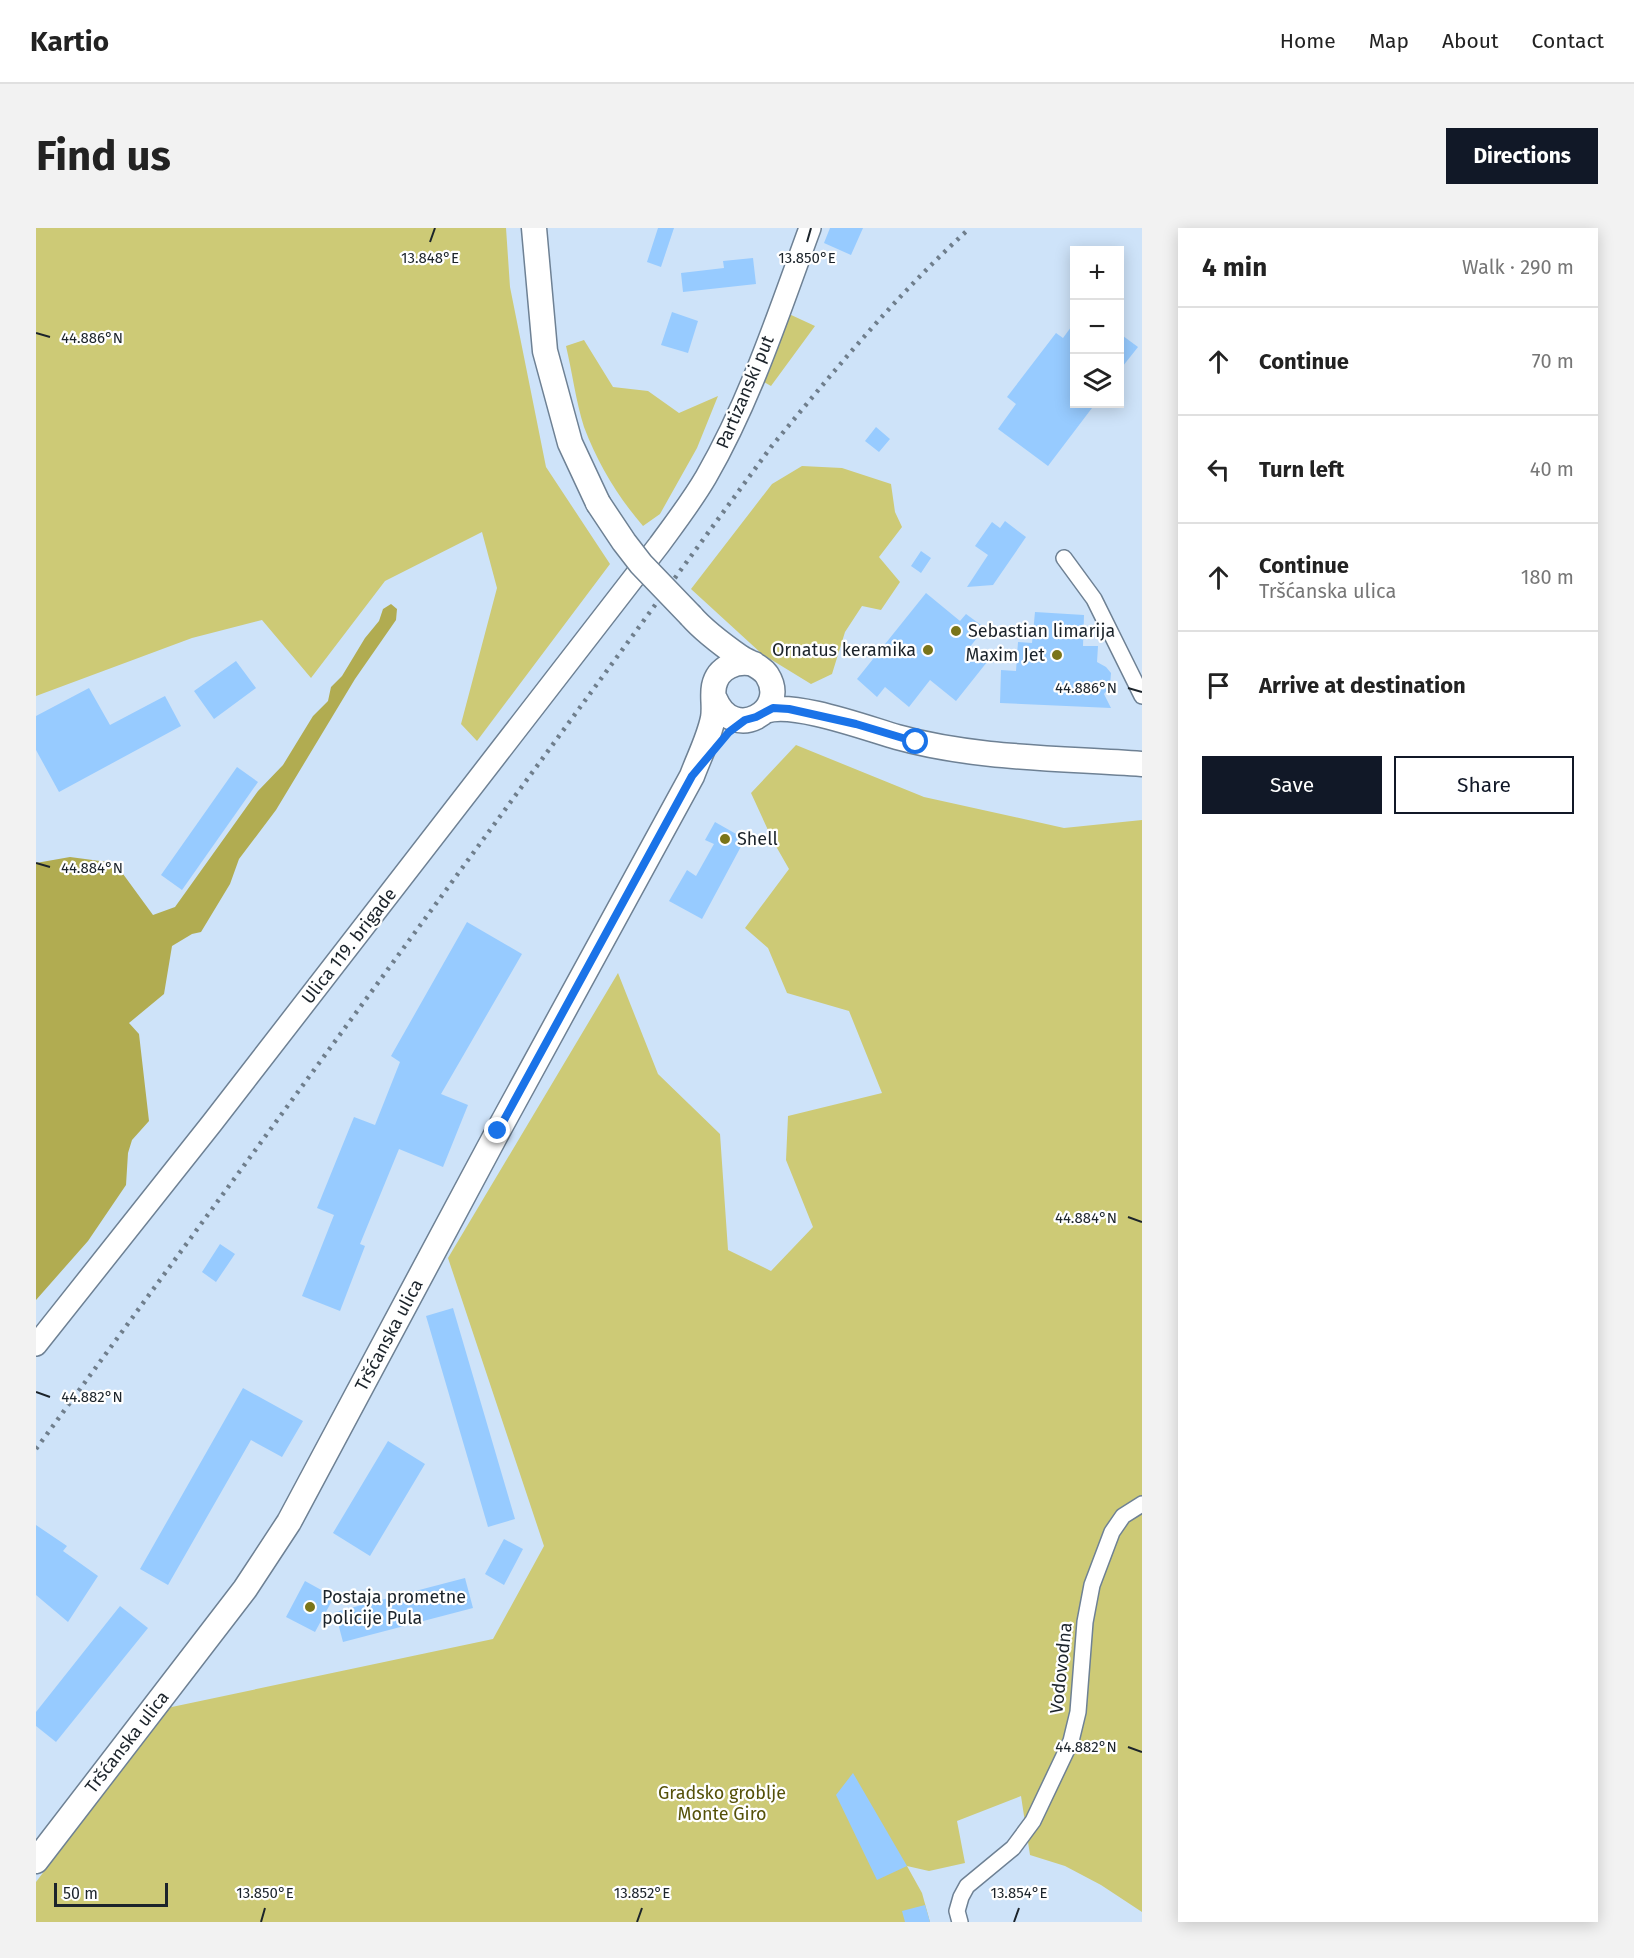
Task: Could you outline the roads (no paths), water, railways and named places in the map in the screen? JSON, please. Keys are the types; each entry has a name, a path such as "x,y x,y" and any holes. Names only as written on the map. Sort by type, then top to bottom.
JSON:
{"main road":[{"path":"534,228 545,351 570,443 598,503 641,564 693,618 733,651 794,693 856,724"},
{"name":"Partizanski put","path":"659,545 705,478 744,402 810,228"},
{"name":"Ulica 119. brigade","path":"36,1345 212,1123 659,545"},
{"path":"692,776 710,728 716,689 729,665 742,662 761,670 771,684 772,696 755,716 733,719 723,713 716,689 711,656 693,618"},
{"path":"692,776 729,732 773,708 789,709 856,724 916,742 971,752 1142,764"},
{"name":"Tršćanska ulica","path":"36,1861 245,1589 289,1522 498,1131 692,776"}],"street":[{"path":"1064,558 1094,599 1142,696"},
{"name":"Vodovodna","path":"960,1922 957,1911 967,1886 1013,1848 1033,1821 1071,1741 1078,1712 1085,1622 1092,1585 1112,1532 1123,1516 1142,1504"}],"railway":[{"path":"36,1449 771,447 891,307 970,228"}],"place":[{"name":"Sebastian limarija","path":"956,631"},
{"name":"Ornatus keramika","path":"928,650"},
{"name":"Maxim Jet","path":"1057,655"},
{"name":"Shell","path":"725,839"},
{"name":"Postaja prometne policije Pula","path":"310,1607"}],"park label":[{"name":"Gradsko groblje Monte Giro","path":"722,1803"}]}
